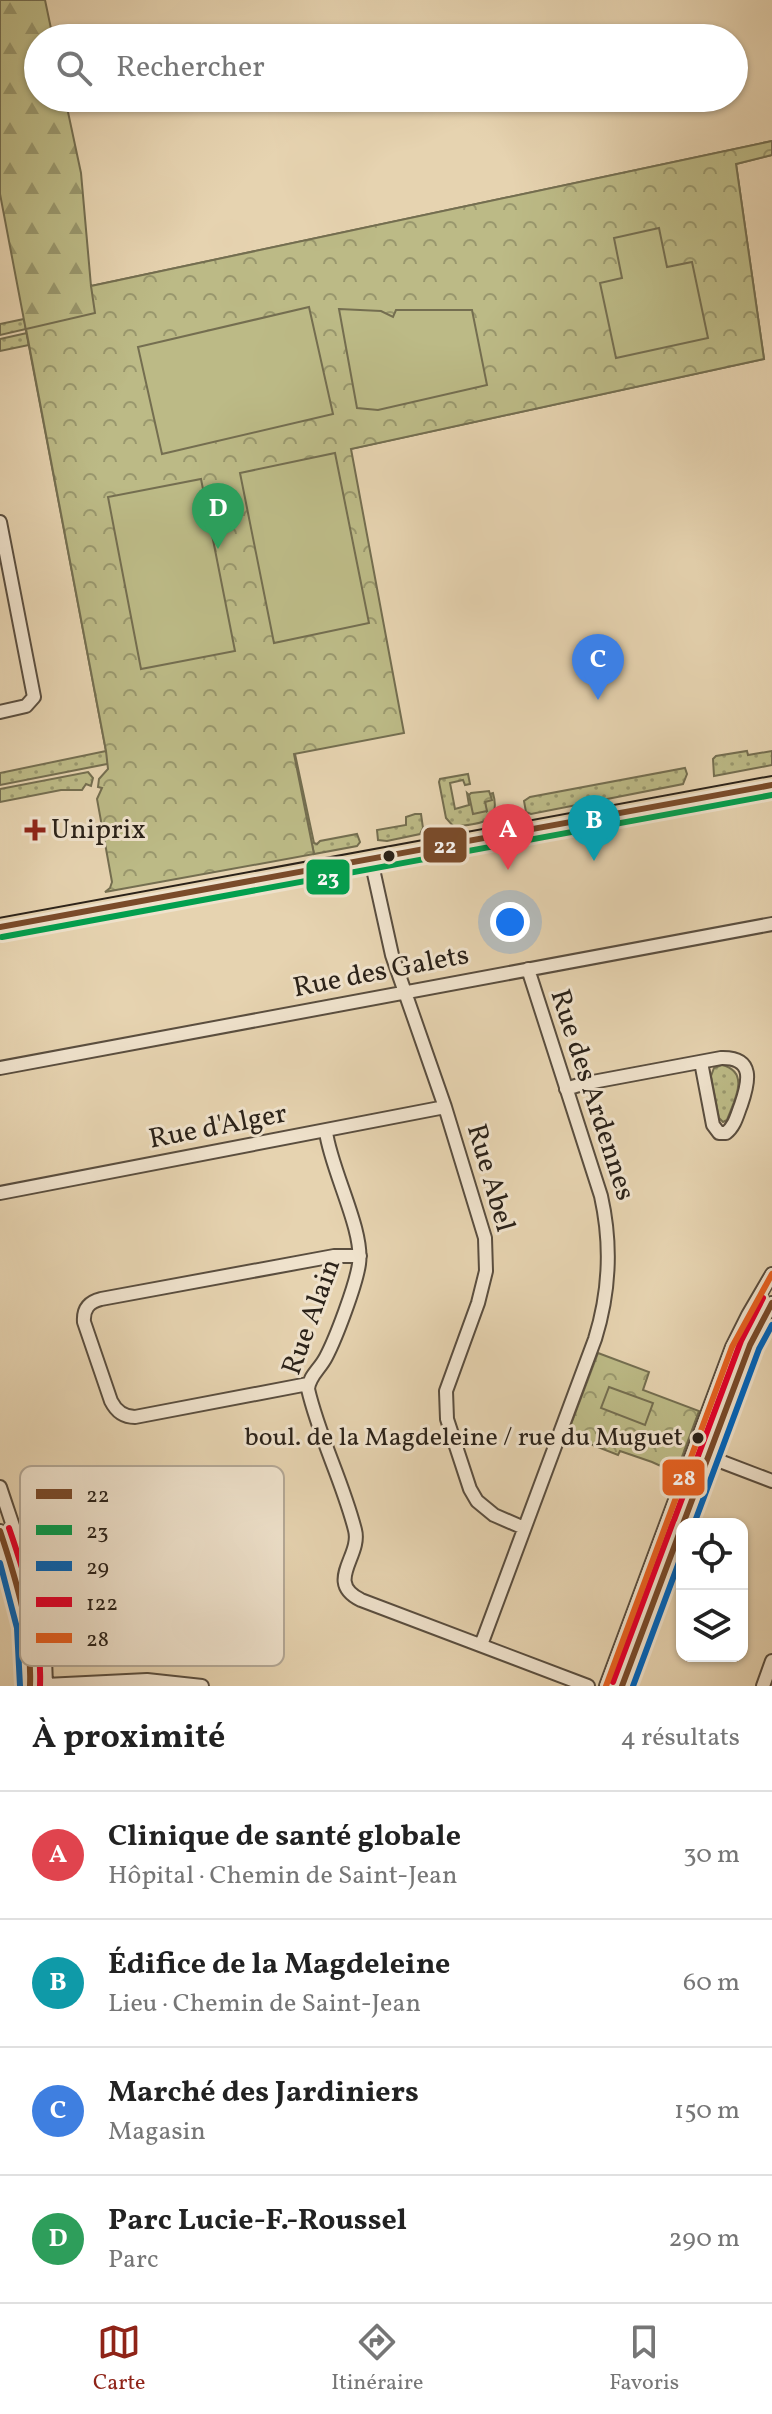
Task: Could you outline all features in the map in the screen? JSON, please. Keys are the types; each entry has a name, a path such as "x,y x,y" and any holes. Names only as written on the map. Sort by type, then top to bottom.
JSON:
{"main road":[{"path":"0,927 772,785"}],"street":[{"path":"0,522 34,697 26,706 0,712"},
{"name":"Rue Abel","path":"371,860 386,934 480,1216 486,1248 486,1271 481,1294 448,1381 445,1410 473,1495 488,1512 524,1528"},
{"name":"Rue des Galets","path":"0,1068 772,924"},
{"name":"Rue des Ardennes","path":"481,1645 595,1339 608,1280 608,1231 601,1196 528,969"},
{"path":"566,1089 582,1084 721,1058 733,1059 742,1064 748,1074 748,1087 734,1123 726,1133 716,1131 713,1125 701,1062"},
{"name":"Rue d'Alger","path":"0,1193 445,1107"},
{"name":"Rue Alain","path":"326,1132 360,1256 356,1278 330,1348 308,1384 356,1535 344,1578 347,1590 361,1600 588,1686"},
{"path":"308,1384 135,1417 125,1415 111,1401 84,1322 84,1312 90,1304 101,1299 334,1256 360,1256"},
{"path":"606,1686 737,1336 772,1274"},
{"path":"685,1518 745,1358 772,1303"},
{"path":"694,1451 772,1481"},
{"path":"0,1487 20,1548"},
{"path":"0,1531 20,1603"},
{"path":"622,1686 676,1541"},
{"path":"763,1686 772,1661"},
{"path":"28,1666 28,1686 147,1680 202,1686"}],"green space":[{"path":"0,0 45,0 50,24 24,24 24,112 68,112 81,173 91,286 772,141 772,155 736,164 764,359 350,449 106,751 0,194"},
{"path":"772,141 772,155 736,164 764,359 351,449 404,733 294,754 314,854 105,892 112,882 97,799 102,788 98,787 99,779 108,769 106,751 26,329 95,313 91,286"},
{"path":"659,228 667,267 692,262 708,338 616,358 600,283 622,278 614,238"},
{"path":"309,307 333,414 162,454 138,347"},
{"path":"339,309 381,311 393,317 396,310 472,310 487,385 378,410 357,408"},
{"path":"24,319 26,329 0,335 0,324"},
{"path":"27,333 29,345 0,351 0,339"},
{"path":"335,453 369,623 274,643 240,473"},
{"path":"201,479 235,651 141,669 108,497"},
{"path":"118,751 113,761 107,764 0,785 0,773"},
{"path":"747,751 748,755 772,751 772,765 714,776 713,759 716,756"},
{"path":"293,754 314,843 357,834 360,842 357,846 314,854"},
{"path":"685,768 687,774 683,784 531,814 526,812 524,801 530,797"},
{"path":"88,772 93,778 91,786 86,784 82,790 61,790 0,802 0,789"},
{"path":"468,774 470,784 465,785 463,780 450,783 455,809 469,805 467,793 486,811 485,801 491,800 490,794 493,793 494,811 491,817 479,823 454,827 446,818 439,782 440,779"},
{"path":"489,791 492,800 485,802 487,811 473,814 469,795"},
{"path":"421,814 423,828 420,834 378,840 377,830 406,825 406,817"},
{"path":"722,1065 731,1069 738,1080 733,1104 727,1120 723,1122 719,1118 711,1076 714,1068"},
{"path":"598,1353 649,1372 643,1390 699,1411 676,1473 652,1462 620,1451 618,1455 567,1435"},
{"path":"609,1387 653,1403 645,1425 601,1408"}],"transit line":[{"name":"22","path":"0,927 772,785"},
{"name":"23","path":"2,937 772,795"},
{"name":"28","path":"606,1686 732,1347 772,1274"},
{"name":"122","path":"674,1520 741,1341 763,1298"},
{"name":"22","path":"685,1518 750,1345 772,1303"},
{"name":"29","path":"696,1518 759,1349 772,1325"},
{"name":"122","path":"613,1682 673,1522"},
{"name":"122","path":"9,1528 20,1561"},
{"name":"22","path":"0,1531 20,1601"},
{"name":"22","path":"622,1686 676,1542"},
{"name":"29","path":"0,1563 17,1628 20,1686"},
{"name":"29","path":"633,1686 676,1570"},
{"name":"22","path":"30,1666 30,1686"},
{"name":"122","path":"40,1666 40,1686"}],"place":[{"name":"Parc Lucie-F.-Roussel","path":"218,549"},
{"name":"Marché des Jardiniers","path":"598,700"},
{"name":"Uniprix","path":"35,830"},
{"name":"Édifice de la Magdeleine","path":"594,861"},
{"name":"Clinique de santé globale","path":"508,870"},
{"name":"boul. de la Magdeleine / rue du Muguet","path":"698,1438"}]}
